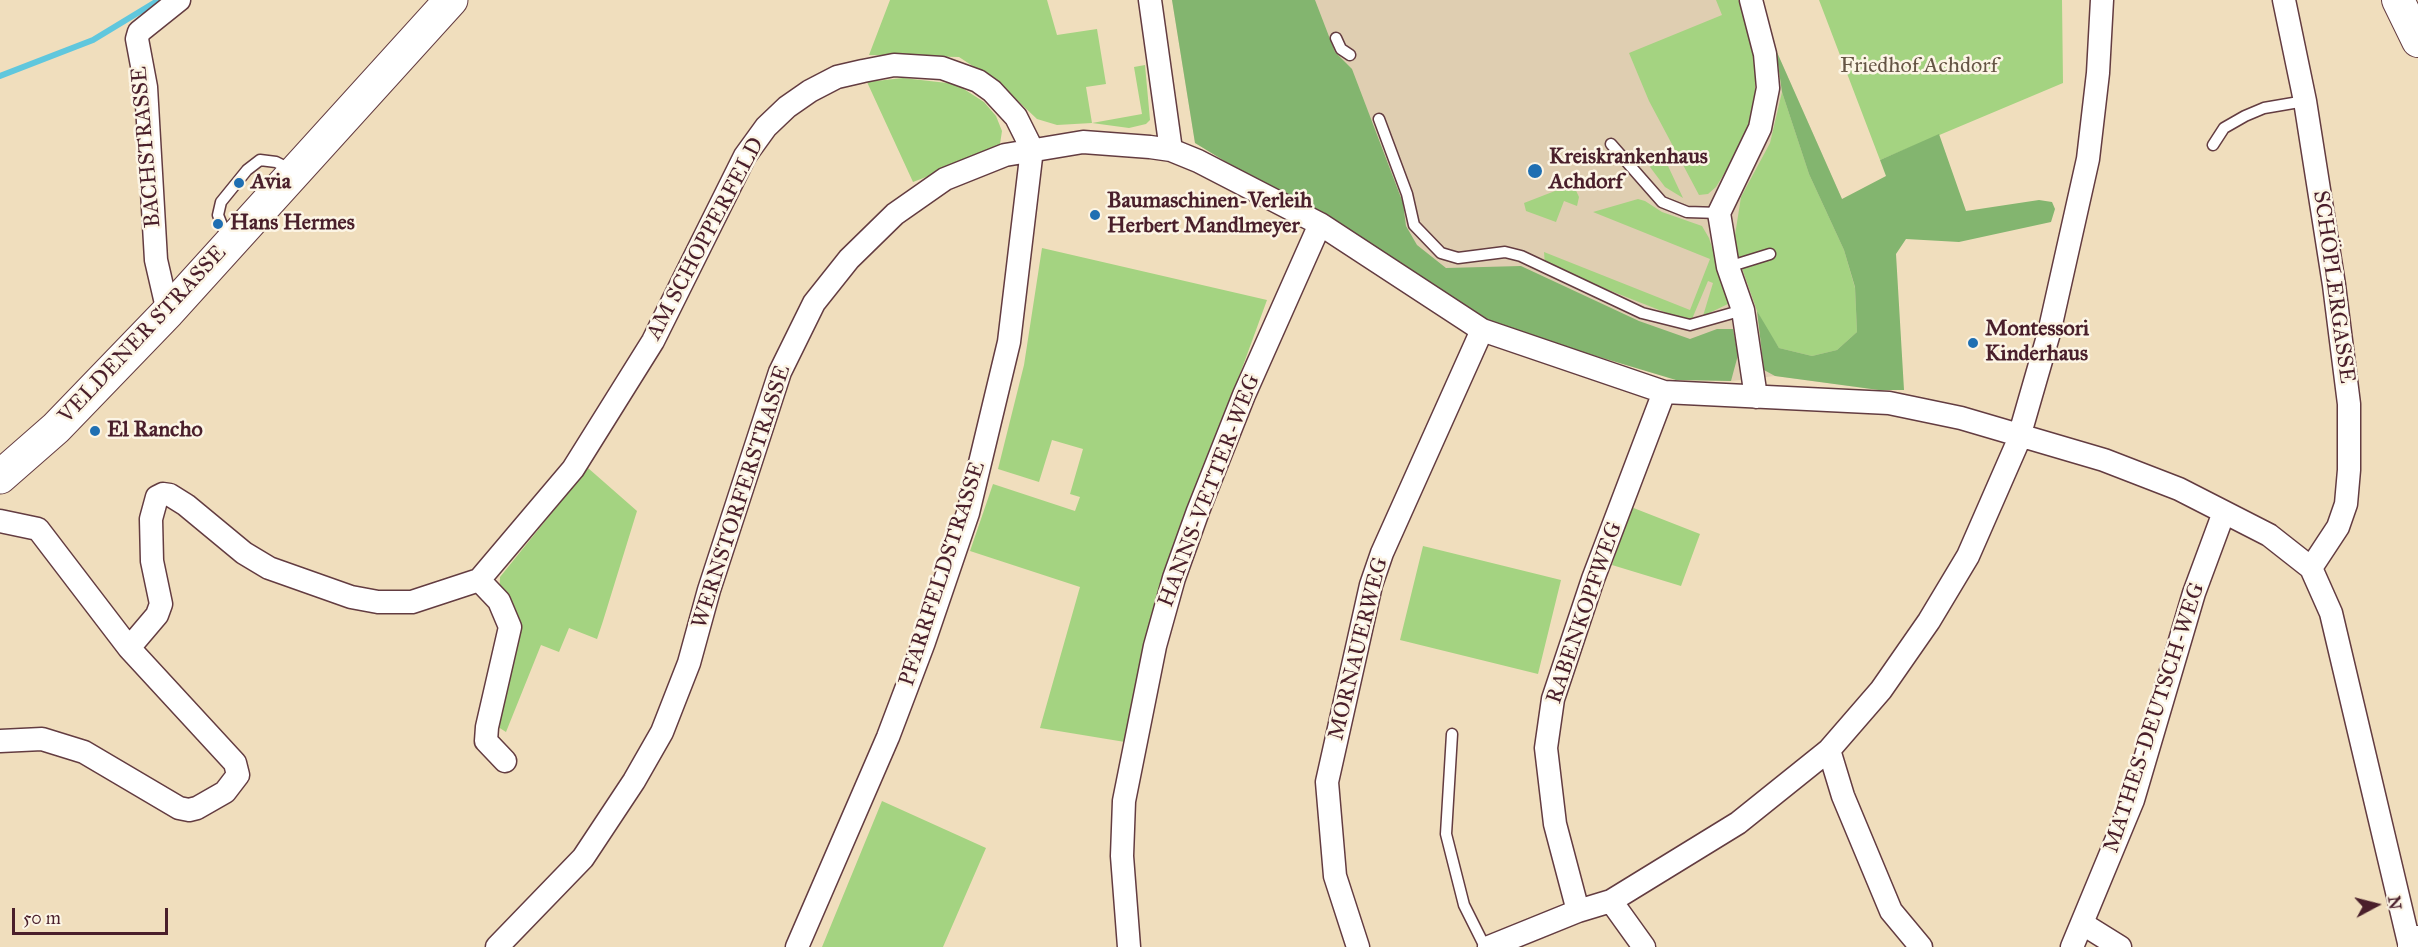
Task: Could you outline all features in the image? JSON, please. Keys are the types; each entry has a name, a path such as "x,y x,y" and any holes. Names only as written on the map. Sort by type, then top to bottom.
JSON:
{"main road":[{"name":"VELDENER STRASSE","path":"0,477 56,428 168,312 451,0"}],"street":[{"name":"BACHSTRASSE","path":"168,312 156,260 146,87 137,39 139,33 179,0"},
{"path":"1150,0 1171,150"},
{"path":"1751,0 1765,54 1768,88 1760,128 1719,213 1728,267 1743,310 1756,397"},
{"path":"1489,947 1578,911 1611,901 1738,823 1828,750 1881,690 1929,621 1968,556 2020,435 2049,333 2088,159 2098,73 2102,0"},
{"name":"SCHÖPLERGASSE","path":"2284,0 2306,101 2349,404 2349,470 2346,504 2338,527 2311,568"},
{"path":"2398,0 2418,41"},
{"name":"AM SCHOPPERFELD","path":"479,580 573,469 653,342 745,156 766,127 787,107 810,91 837,77 894,65 942,68 978,81 992,92 1016,117 1032,149"},
{"name":"WERNSTORFERSTRASSE","path":"497,947 583,858 634,781 662,732 689,663 709,590 780,372 814,303 849,259 895,214 920,194 945,179 979,165 1032,149 1083,142 1171,150 1230,176 1320,224 1482,330 1664,392 1889,403 2020,435 2104,460 2179,489 2269,535 2311,568 2331,613 2343,657 2362,751 2412,947"},
{"name":"PFARRFELDSTRASSE","path":"797,947 888,737 924,642 968,513 1009,342 1032,149"},
{"name":"HANNS-VETTER-WEG","path":"1129,947 1122,856 1124,801 1155,646 1174,578 1198,511 1244,395 1320,224"},
{"name":"MORNAUERWEG","path":"1358,947 1335,876 1328,782 1371,585 1378,564 1482,330"},
{"name":"RABENKOPFWEG","path":"1578,911 1555,824 1547,759 1546,748 1553,699 1593,579 1664,392"},
{"path":"129,648 157,615 161,604 152,561 151,519 157,497 163,494 170,495 186,505 244,554 269,568 351,597 378,602 412,602 479,580 499,601 510,627 487,727 486,741 505,761"},
{"name":"MATHES-DEUTSCH-WEG","path":"2072,947 2084,924 2133,800 2194,593 2224,512"},
{"path":"0,520 38,529 129,648 235,763 238,775 225,792 197,808 179,808 84,752 42,739 0,741"},
{"path":"1828,750 1843,796 1891,911 1921,947"},
{"path":"1611,901 1644,947"},
{"path":"2084,924 2120,947"},
{"path":"2412,947 2418,942"}],"lane":[{"path":"1336,38 1341,49 1350,55"},
{"path":"2213,145 2224,128 2245,116 2264,108 2306,101"},
{"path":"1379,119 1407,194 1414,225 1441,253 1458,258 1505,252 1521,256 1642,313 1690,325 1743,310"},
{"path":"1611,144 1662,202 1688,212 1719,213"},
{"path":"1728,267 1770,254"},
{"path":"1452,734 1446,834 1464,905 1485,947"}],"shaded area":[{"name":"Kreiskrankenhaus Achdorf","path":"1172,0 1759,0 1776,50 1842,199 1879,390 1775,376 1731,381 1676,380 1496,326 1195,143"}],"green space":[{"path":"890,0 1047,0 1057,35 1097,29 1106,84 1086,87 1092,123 1057,125 1037,119 1000,84 959,57 869,55"},
{"path":"1172,0 1315,0 1335,52 1352,69 1403,203 1406,226 1417,245 1446,268 1521,266 1639,321 1690,339 1717,329 1733,329 1738,355 1731,381 1676,380 1496,326 1195,143"},
{"path":"1716,0 1738,0 1744,8 1755,56 1755,95 1746,138 1716,187 1708,194 1699,195 1649,101 1629,53 1722,15"},
{"name":"Friedhof Achdorf","path":"1819,0 2062,0 2063,83 1880,160"},
{"path":"1776,50 1842,199 1886,176 1880,160 1939,134 1966,211 2039,200 2052,202 2055,209 2051,222 1959,242 1906,239 1896,254 1904,390 1879,390 1775,376 1764,370 1757,311 1779,348 1812,356 1837,350 1857,332 1855,287 1844,250 1809,174 1782,92"},
{"path":"1145,65 1150,120 1146,124 1129,128 1092,123 1142,114 1134,67"},
{"path":"903,78 956,84 984,102 996,116 1002,131 1000,144 989,153 913,182 867,82"},
{"path":"1782,92 1809,174 1844,250 1855,288 1857,332 1837,350 1812,356 1779,348 1766,328 1757,311 1738,257 1735,235 1741,197 1770,143"},
{"path":"1661,151 1683,198 1665,187 1650,167"},
{"path":"1573,184 1579,197 1577,206 1564,201 1556,222 1526,211 1524,203"},
{"path":"1638,199 1662,212 1702,226 1709,238 1730,303 1703,316 1713,283 1708,281 1692,319 1677,317 1545,265 1544,252 1690,310 1710,259 1593,212"},
{"path":"1042,248 1267,300 1180,538 1125,742 1040,728 1080,587 970,551 993,484 1075,511 1080,497 1070,494 1083,449 1052,440 1039,482 998,469 1024,365"},
{"path":"588,468 637,511 603,621 597,639 569,628 559,652 541,645 506,732 495,725 500,577"},
{"path":"1631,507 1700,534 1681,586 1612,565"},
{"path":"1423,546 1561,580 1538,674 1400,640"},
{"path":"882,801 986,848 943,947 822,947"}],"waterway":[{"path":"0,76 93,40 159,0"}],"place":[{"name":"Kreiskrankenhaus Achdorf","path":"1535,171"},
{"name":"Avia","path":"239,183"},
{"name":"Baumaschinen-Verleih Herbert Mandlmeyer","path":"1095,215"},
{"name":"Hans Hermes","path":"218,224"},
{"name":"Montessori Kinderhaus","path":"1973,343"},
{"name":"El Rancho","path":"95,431"}]}
